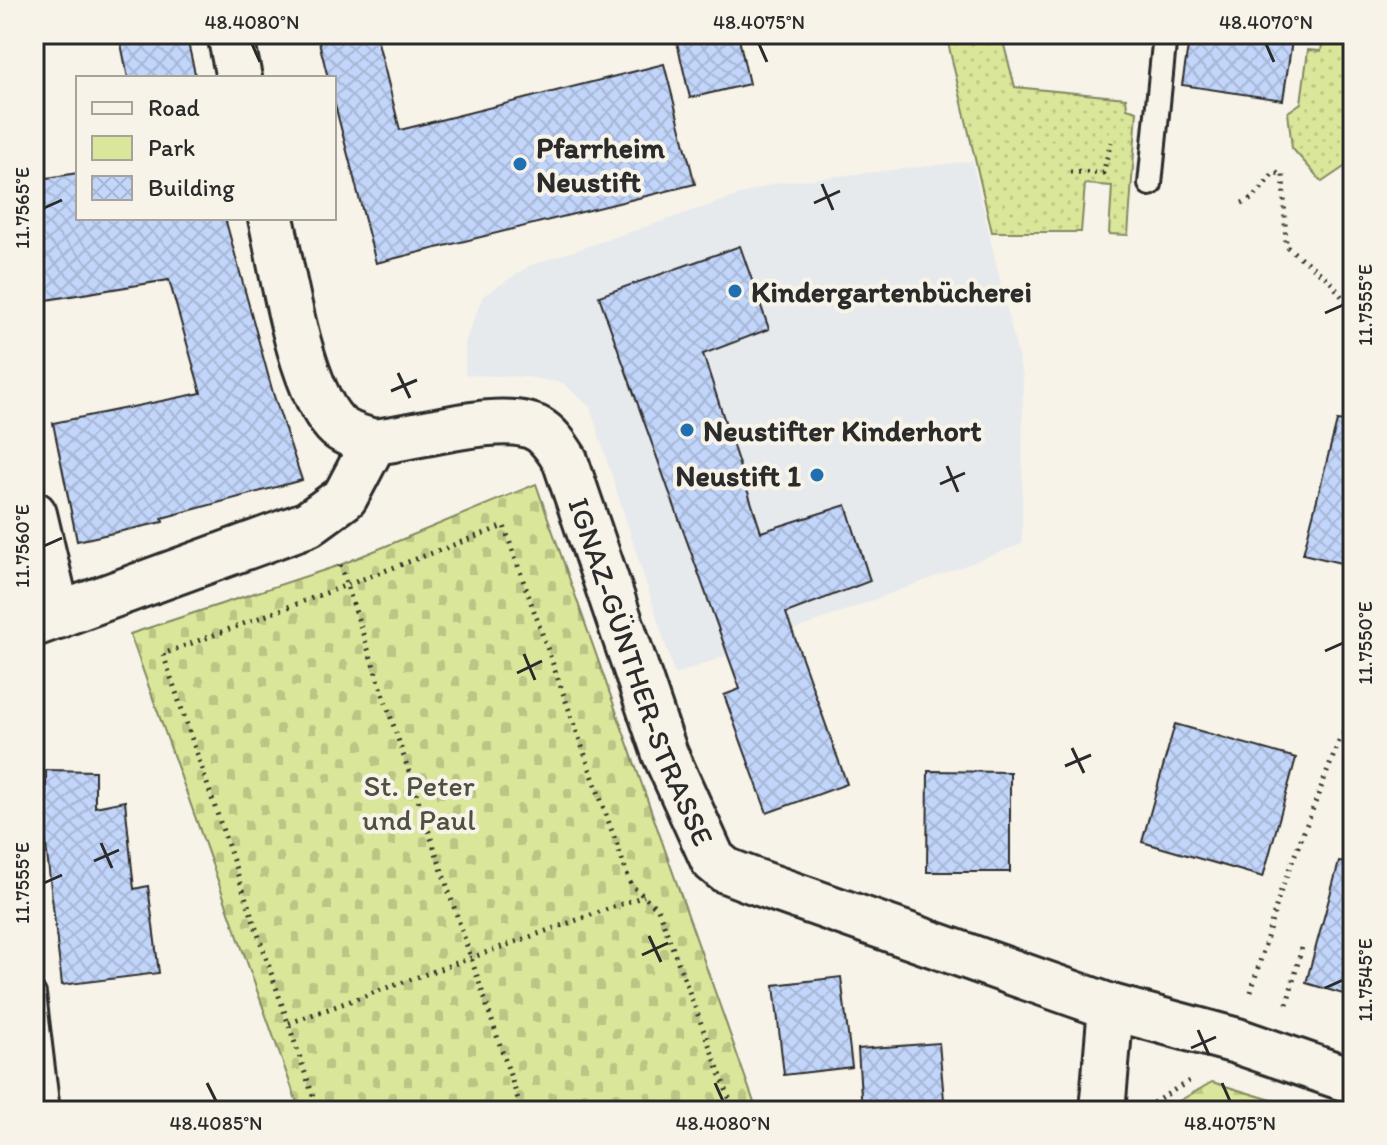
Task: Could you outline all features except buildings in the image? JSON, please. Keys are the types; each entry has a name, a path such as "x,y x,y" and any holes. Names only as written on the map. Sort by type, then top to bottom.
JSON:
{"street":[{"path":"230,34 239,76"},
{"path":"34,514 46,620 308,524 345,497 374,442 354,436 337,426 321,405 305,364 271,220"},
{"name":"IGNAZ-GÜNTHER-STRASSE","path":"374,442 510,421 541,431 555,444 565,460 665,754 705,849 725,870 1111,1007 1237,1041 1353,1081"},
{"path":"1102,1111 1111,1007"}],"lane":[{"path":"1150,184 1165,34"},
{"path":"34,994 48,1111"}],"path":[{"path":"1242,203 1254,198 1273,173 1283,174 1286,246 1329,280 1353,311"},
{"path":"319,516 346,585 522,1111"},
{"path":"318,1111 163,654 504,526 631,885 658,909 734,1111"},
{"path":"1248,1004 1280,893 1353,709"},
{"path":"1340,739 1353,725"},
{"path":"289,1023 644,896"},
{"path":"1285,1010 1303,943"},
{"path":"1142,1111 1193,1079"}],"shaded area":[{"name":"Neustift 1","path":"972,161 1023,377 1022,544 675,675 590,407 563,383 526,377 465,375 465,342 483,296 529,266 775,183"}],"green space":[{"path":"946,34 1001,34 1015,87 1126,98 1127,108 1137,111 1128,235 1109,234 1112,186 1085,184 1081,232 992,232"},
{"path":"1324,34 1353,34 1353,161 1322,182 1292,148 1288,112 1301,103 1308,50 1321,51"},
{"name":"St. Peter und Paul","path":"536,484 757,1111 300,1111 130,634 340,565"},
{"path":"1212,1082 1288,1105 1286,1111 1162,1111"}],"place":[{"name":"Pfarrheim Neustift","path":"520,164"},
{"name":"Kindergartenbücherei","path":"735,291"},
{"name":"Neustifter Kinderhort","path":"687,430"},
{"name":"Neustift 1","path":"817,475"}]}
